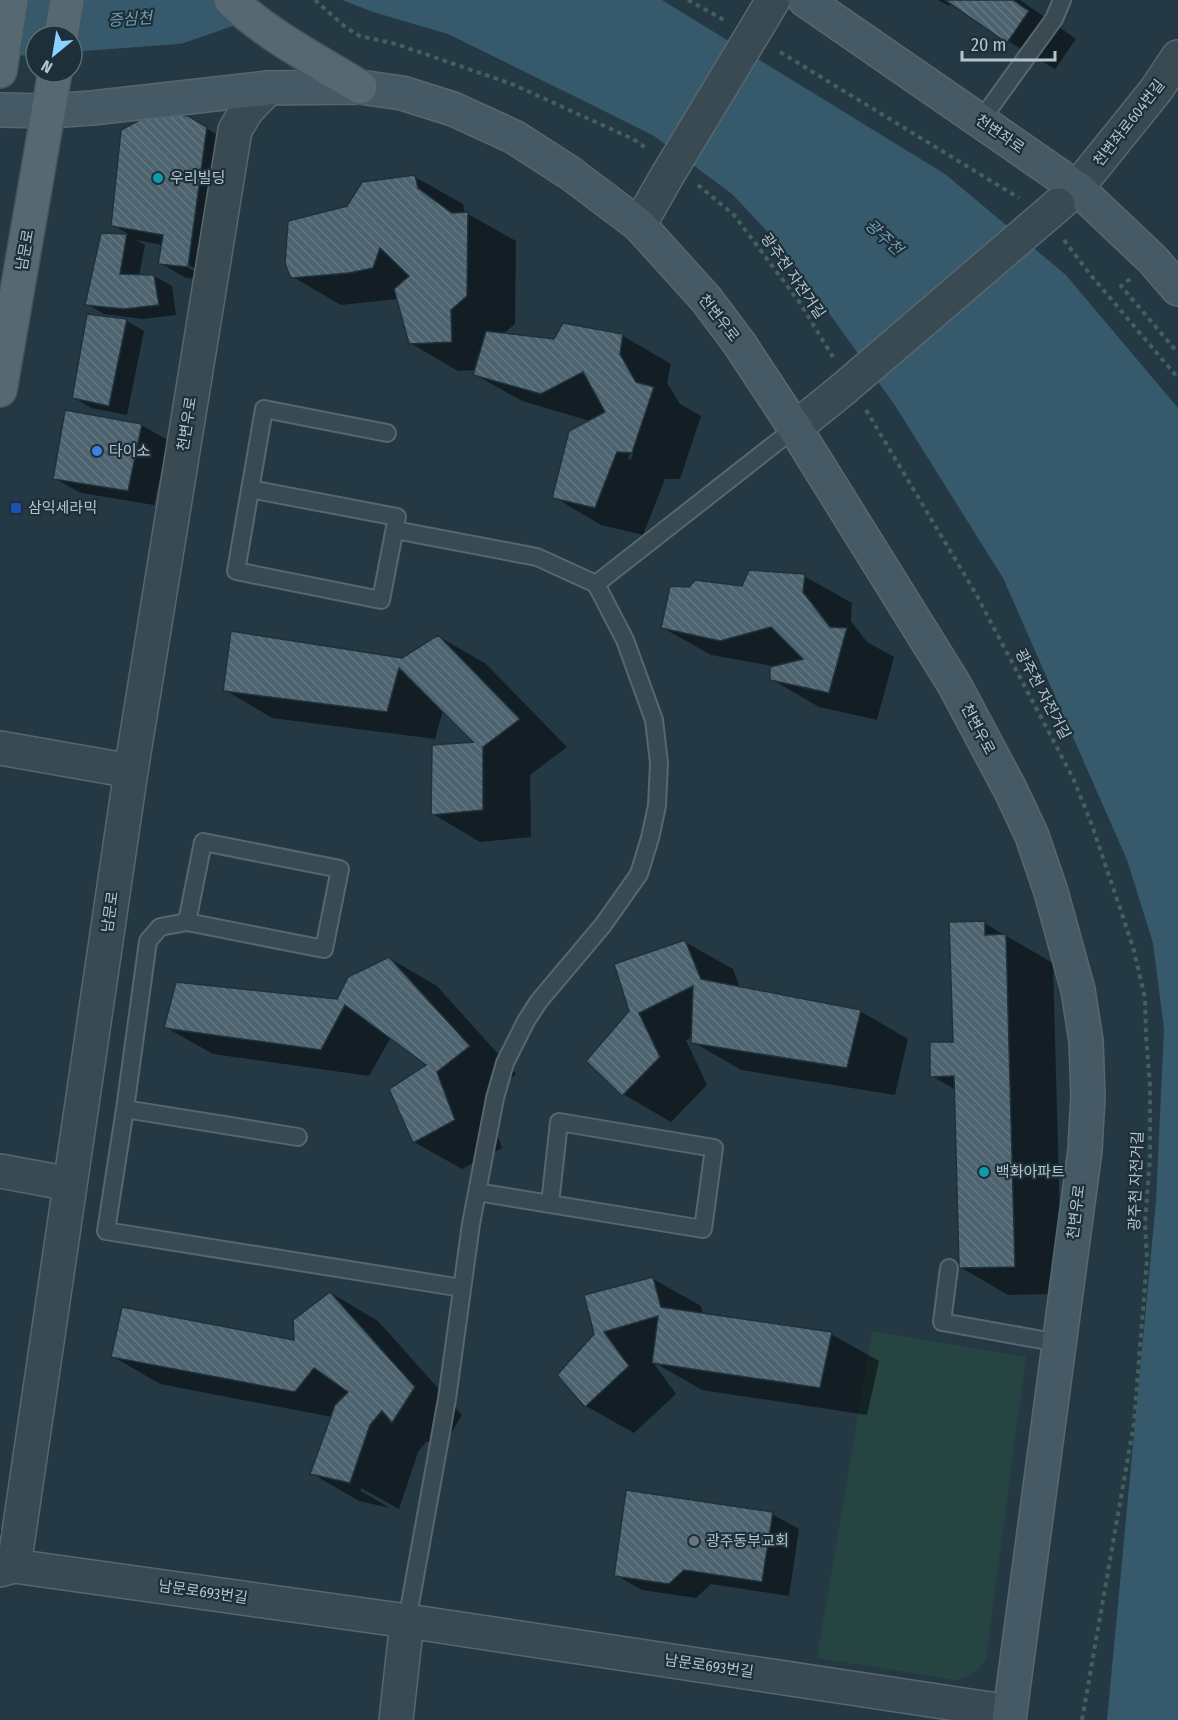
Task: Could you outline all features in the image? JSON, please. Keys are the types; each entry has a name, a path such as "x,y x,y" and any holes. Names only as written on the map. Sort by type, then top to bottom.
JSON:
{"main road":[{"path":"0,71 11,0"},
{"path":"63,24 67,0"},
{"path":"231,0 269,32 360,87"},
{"name":"천변좌로","path":"805,0 981,120 1064,209 1154,260 1178,289"},
{"name":"남문로","path":"0,390 53,84"},
{"name":"천변우로","path":"0,110 49,111 92,108 268,88 360,87 402,93 453,109 514,137 570,173 639,225 706,299 739,343 795,428 954,684 1032,836 1052,892 1078,990 1086,1041 1088,1096 1084,1150 1010,1716"}],"street":[{"path":"639,225 767,11"},
{"name":"천변좌로604번길","path":"795,428 846,384 1064,209 1156,90 1178,57"},
{"name":"천변우로","path":"131,771 235,130 247,110 268,88"},
{"path":"0,748 131,771"},
{"name":"남문로","path":"7,1568 70,1184 131,771"},
{"path":"0,1171 70,1184"},
{"name":"남문로693번길","path":"7,1568 407,1621 1010,1716"},
{"path":"396,1720 407,1621"}],"lane":[{"path":"981,120 1054,19 1062,0"},
{"path":"250,489 397,517 381,600 236,571 250,489 264,409 387,434"},
{"path":"596,584 795,428"},
{"path":"395,530 537,556 596,584 625,640 654,720 660,763 657,806 639,874 603,924 539,1001 505,1063 495,1098 477,1192 447,1399 407,1621"},
{"path":"187,922 203,842 340,869 324,949 187,922 160,927 148,941 106,1231 462,1288"},
{"path":"125,1109 298,1137"},
{"path":"477,1192 550,1204 703,1229 714,1148 559,1122 550,1204"},
{"path":"950,1268 942,1322 1059,1343"}],"path":[{"name":"광주천 자전거길","path":"315,0 326,12 360,36 396,44 512,84 633,139 672,171 734,215 800,303 846,384 976,594 1073,778 1092,825 1133,947 1145,998 1150,1086 1150,1158 1145,1223 1147,1259 1134,1423 1082,1720"},
{"path":"688,0 727,22"},
{"path":"776,50 1023,201"},
{"path":"1064,209 1089,273 1178,378"},
{"path":"1121,286 1178,353"}],"green space":[{"path":"872,1331 1026,1357 986,1658 974,1673 961,1679 817,1658"}],"water":[{"name":"광주천","path":"342,0 662,0 945,174 1066,275 1178,408 1178,1720 1107,1720 1156,1201 1164,1029 1153,943 1127,860 1003,578 896,407 782,247 732,194 654,136 590,104 448,34 373,12"}],"building":[{"path":"945,0 1013,0 1029,11 1007,43"},
{"name":"우리빌딩","path":"175,114 188,116 207,127 188,267 158,264 163,235 111,226 121,130 147,116"},
{"path":"415,175 418,188 452,213 468,212 467,296 451,310 452,342 409,344 394,289 409,276 380,248 373,268 349,273 291,278 285,264 288,221 347,206 362,182"},
{"path":"101,233 127,234 120,274 154,275 159,305 124,309 85,305"},
{"path":"87,314 127,319 109,406 72,398"},
{"path":"563,323 623,334 620,354 636,382 654,387 632,453 617,452 595,508 552,498 569,431 605,412 583,372 541,394 473,375 486,331 554,339"},
{"name":"다이소","path":"65,410 142,424 128,491 53,479"},
{"path":"749,570 805,574 803,592 830,627 847,628 829,693 770,680 770,667 803,659 771,627 720,641 661,628 670,586 689,587 695,580 742,586"},
{"path":"231,631 402,658 438,635 520,719 483,747 483,810 431,815 432,745 473,742 399,668 387,712 223,691"},
{"name":"백화아파트","path":"985,921 985,935 1006,934 1015,1267 959,1268 954,1076 930,1077 930,1042 953,1042 949,922"},
{"path":"685,940 701,979 861,1010 847,1068 691,1043 693,986 639,1013 660,1057 622,1096 586,1061 629,1011 614,964"},
{"path":"389,957 470,1046 437,1072 455,1120 413,1143 389,1089 426,1065 345,1005 321,1050 164,1028 176,982 337,999 348,977"},
{"path":"653,1277 661,1307 832,1332 820,1388 652,1363 658,1316 604,1332 629,1366 585,1407 557,1375 594,1334 584,1295"},
{"path":"330,1292 415,1387 392,1423 382,1411 370,1425 350,1483 310,1474 335,1405 348,1392 314,1368 295,1392 111,1357 122,1307 294,1340 293,1320"},
{"name":"광주동부교회","path":"626,1490 773,1512 762,1582 684,1570 669,1584 614,1576"}],"waterway":[{"name":"증심천","path":"0,29 176,16 222,0"}],"place":[{"name":"우리빌딩","path":"158,178"},
{"name":"다이소","path":"97,451"},
{"name":"삼익세라믹","path":"16,508"},
{"name":"백화아파트","path":"984,1172"},
{"name":"광주동부교회","path":"694,1541"}]}
